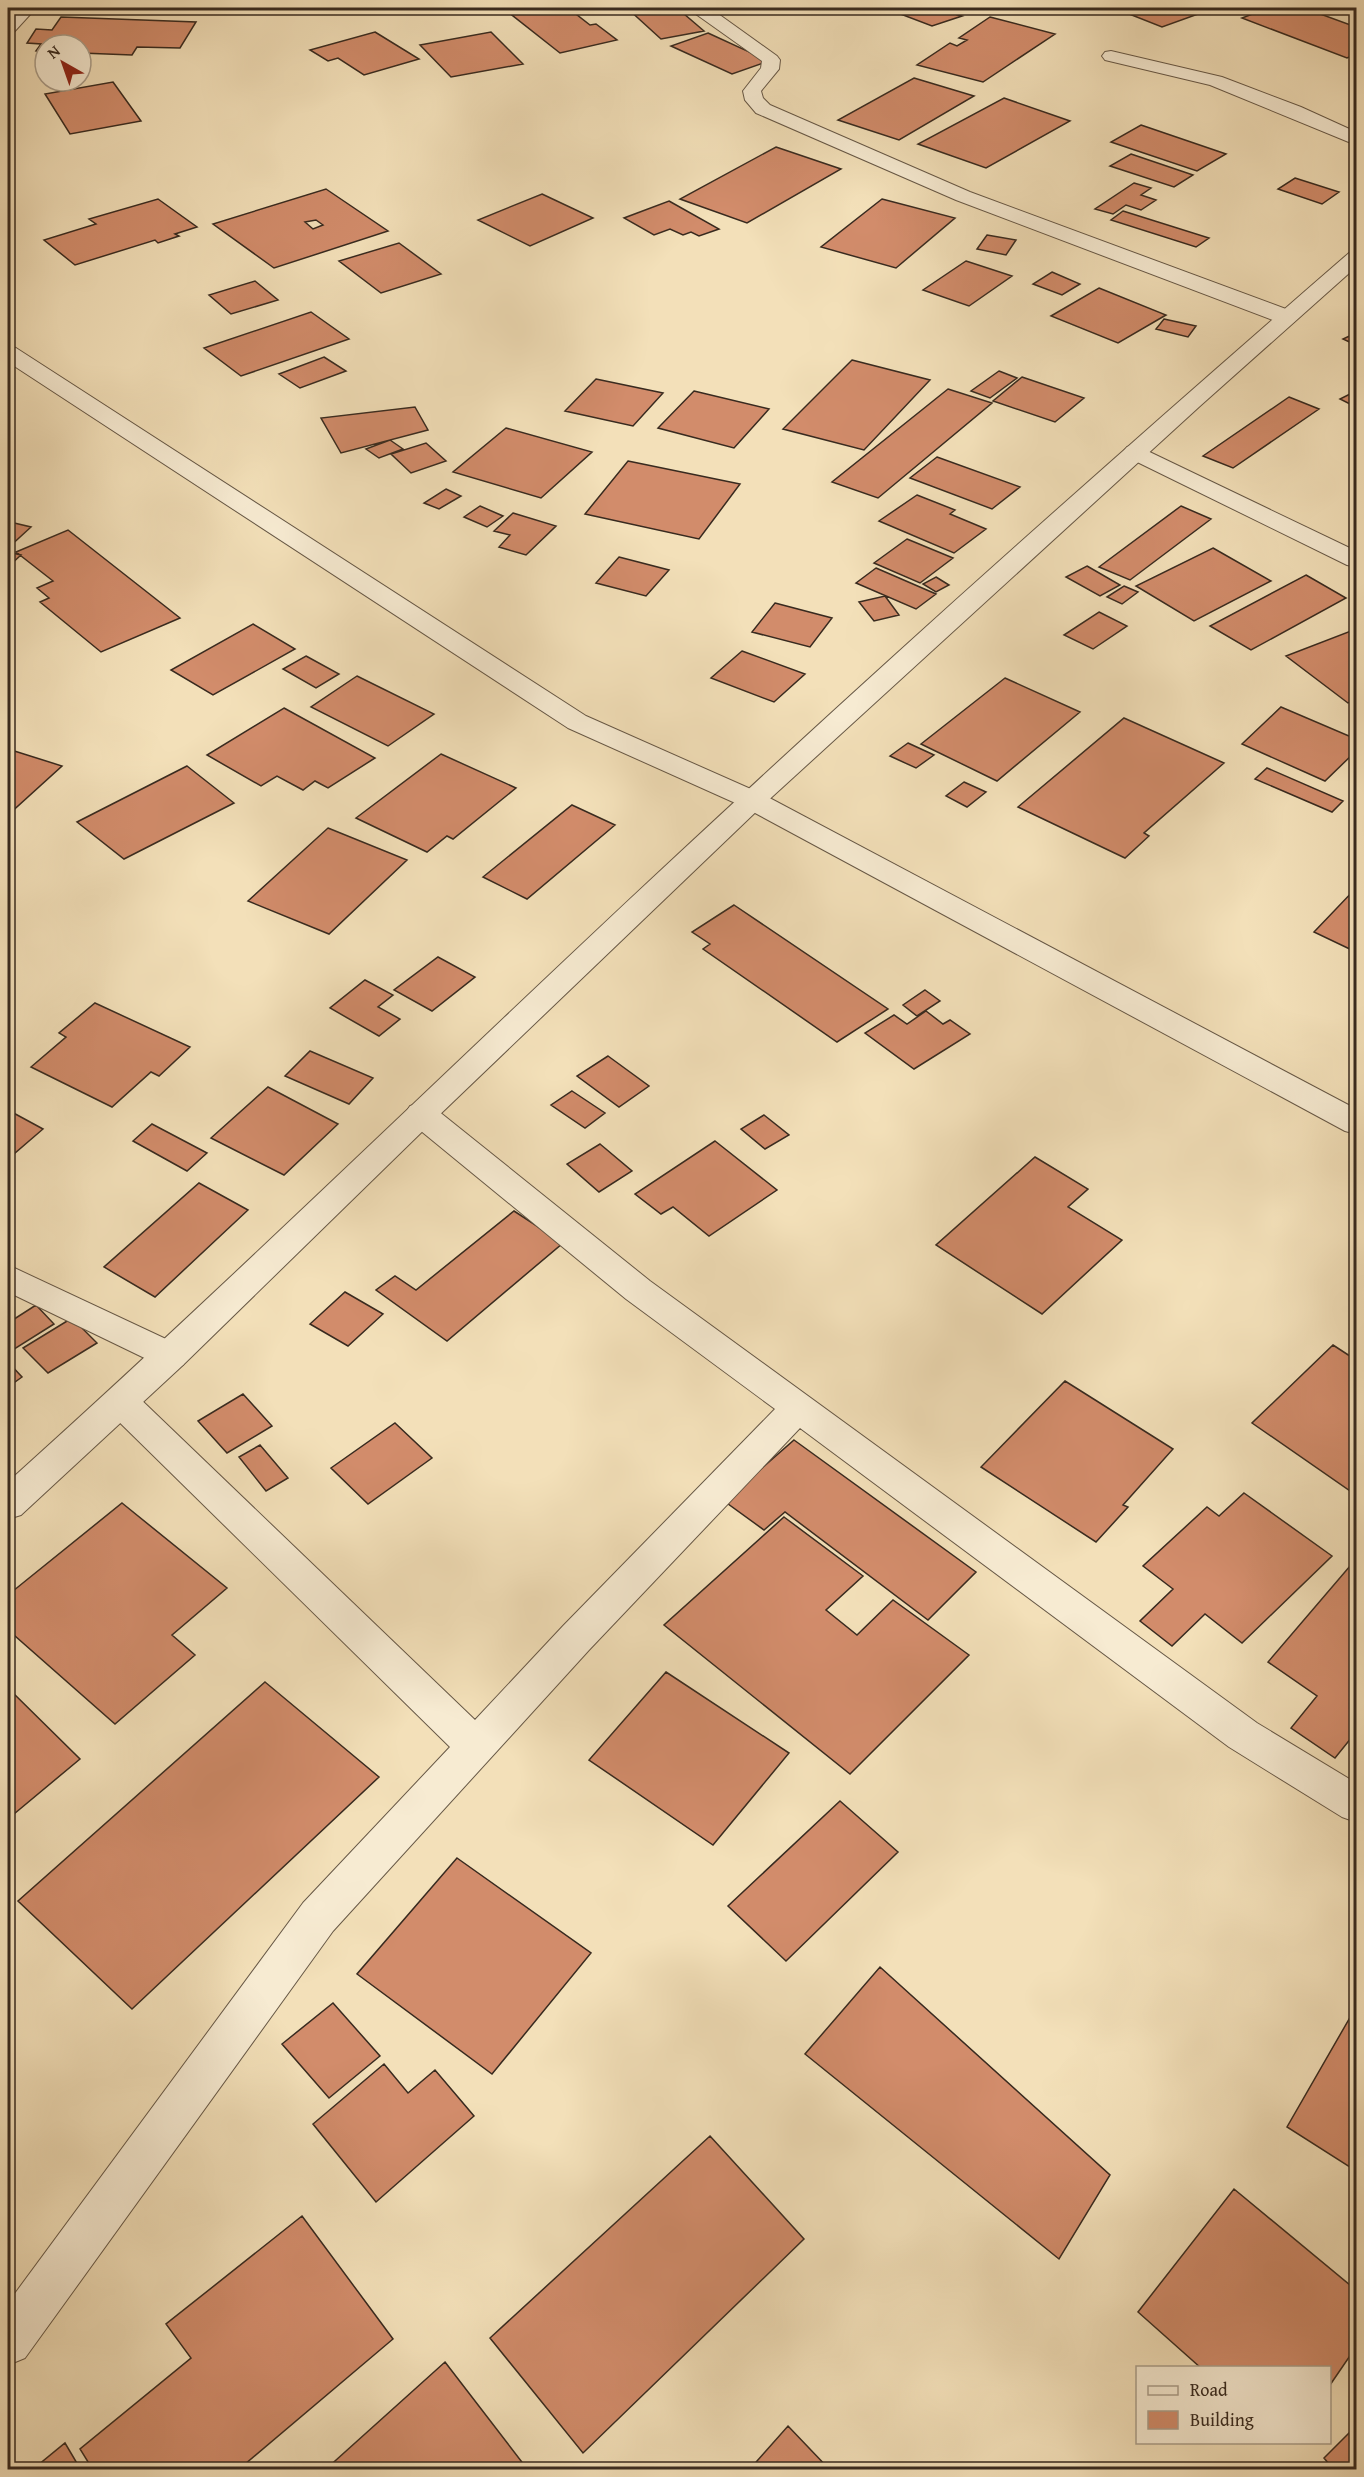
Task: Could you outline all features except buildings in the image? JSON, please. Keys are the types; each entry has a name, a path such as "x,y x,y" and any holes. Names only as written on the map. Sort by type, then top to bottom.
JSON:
{"street":[{"path":"8,28 27,8"},
{"path":"699,8 771,60 770,69 752,91 754,100 764,109 963,196 1286,317"},
{"path":"1111,57 1216,81 1294,111 1356,139"},
{"path":"8,1504 171,1356 421,1114 752,800 1135,452 1356,257"},
{"path":"8,352 577,722 752,800 1356,1123"},
{"path":"1135,452 1356,560"},
{"path":"421,1114 638,1290 1243,1735 1356,1804"},
{"path":"8,1278 171,1356"},
{"path":"121,1401 476,1746"},
{"path":"8,2341 318,1917 576,1638 798,1408"}]}
